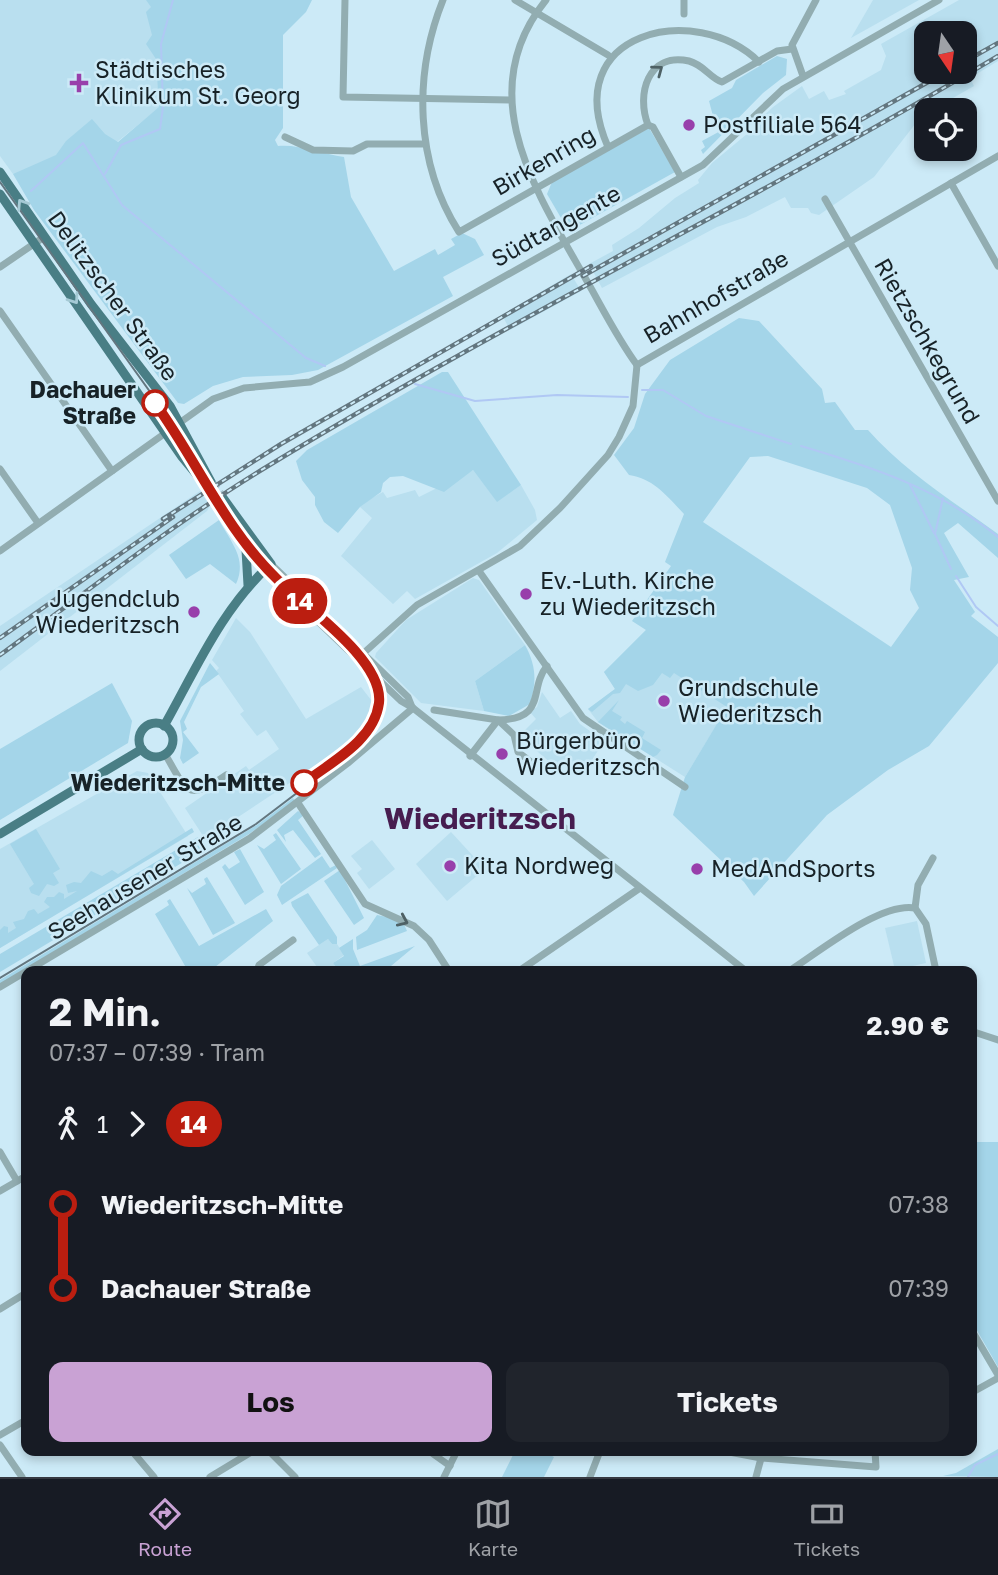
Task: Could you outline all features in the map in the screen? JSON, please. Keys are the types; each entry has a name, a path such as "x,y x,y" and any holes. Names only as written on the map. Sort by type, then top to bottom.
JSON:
{"main road":[{"name":"Delitzscher Straße","path":"0,172 179,422 209,484 166,431 0,194"},
{"path":"220,500 268,567 246,549 220,500"},
{"path":"246,549 248,585"},
{"path":"164,726 225,615 248,585 268,567"},
{"path":"156,724 164,726 173,740 165,754 152,757 142,749 139,738 145,728 156,724"},
{"path":"0,834 142,749"}],"street":[{"path":"345,0 343,97 511,100"},
{"path":"285,138 300,142 313,150 353,151 367,144 425,144 423,98 428,46 443,0"},
{"path":"515,0 608,55"},
{"path":"546,0 536,13 517,56 511,100 518,145 536,188 566,244 637,365"},
{"path":"684,0 684,14"},
{"path":"803,76 792,49 796,34 816,0"},
{"name":"Südtangente","path":"166,431 213,399 234,390 302,384 333,373 566,244 713,157 772,98 803,76 939,0"},
{"path":"673,15 693,15"},
{"path":"737,34 759,62"},
{"path":"608,147 594,102 597,81 608,55 621,38"},
{"path":"681,177 653,127 648,125 641,106 645,83 662,65 687,61 707,70 722,82 777,51 792,49"},
{"name":"Birkenring","path":"425,144 441,198 459,232 648,125"},
{"name":"Bahnhofstraße","path":"357,659 417,605 507,556 536,533 608,455 628,420 637,365 998,156"},
{"path":"951,183 998,267"},
{"name":"Rietzschkegrund","path":"825,199 998,501"},
{"path":"0,267 44,237"},
{"path":"0,311 112,471"},
{"path":"0,551 166,431"},
{"path":"0,469 38,523"},
{"path":"268,567 364,652 408,697 413,708"},
{"path":"268,567 401,701 740,966"},
{"path":"479,571 589,723 685,787"},
{"path":"434,710 498,720 519,716 535,704 547,666"},
{"name":"Seehausener Straße","path":"35,966 244,842 298,803 413,708"},
{"path":"470,756 498,720"},
{"path":"498,720 514,735 519,752 531,762"},
{"path":"165,754 184,787 191,791 204,790 226,775"},
{"path":"298,803 365,904 372,910 408,921 429,940 446,966"},
{"path":"933,858 919,885 915,908 926,924 935,966"},
{"path":"526,966 640,888"},
{"path":"797,966 889,910 904,906 915,908"},
{"path":"259,966 293,940"},
{"name":"Seehausener Straße","path":"0,987 21,975"},
{"path":"977,1033 998,1040"},
{"path":"0,1152 17,1181"},
{"path":"0,1191 21,1179"},
{"path":"0,1309 21,1296"},
{"path":"977,1340 998,1377 977,1389"},
{"path":"0,1435 21,1423"},
{"path":"0,1445 22,1477"},
{"path":"136,1456 154,1477"},
{"path":"209,1477 245,1456"},
{"path":"274,1456 295,1477"},
{"path":"436,1456 450,1466"},
{"path":"444,1477 455,1456"},
{"path":"590,1477 598,1456"},
{"path":"757,1477 762,1456"},
{"path":"780,1456 876,1467"},
{"path":"875,1456 876,1477"}],"shaded area":[{"name":"Städtisches Klinikum St. Georg","path":"0,0 167,0 156,59 160,107 91,163 13,174 0,156"},
{"path":"146,0 312,0 306,12 283,35 283,128 275,140 278,146 344,157 351,197 394,271 435,249 438,255 455,245 451,239 462,233 475,239 484,255 443,277 453,296 318,370 292,375 243,377 213,386 184,404 178,403 34,210 13,174 56,155 66,141 92,119 105,134 118,142 159,107 156,59 146,44 152,35 146,12 151,7"},
{"path":"873,0 919,0 851,38"},
{"path":"959,0 998,0 998,61 977,74 977,21 922,21"},
{"path":"914,25 914,84 974,86 953,98 914,98 914,125 874,177 819,215 811,213 808,208 791,208 785,197 746,217 717,227 602,288 589,264 613,251 612,245 699,183 698,180 712,163 759,124 759,120 773,107 802,86 809,99 824,91 829,100 846,94 844,91 881,70 886,56 881,44"},
{"path":"777,56 787,59 786,75 763,93 703,154 701,150 705,147 702,141 724,129 716,114 713,116 709,101 732,88 736,80"},
{"path":"649,128 675,172 578,226 564,223 547,194 552,182"},
{"path":"571,274 581,291 510,330 502,315"},
{"path":"739,318 759,321 822,389 825,403 835,402 855,430 868,430 913,472 998,534 998,558 958,523 944,533 969,577 954,580 975,612 971,616 998,637 998,663 929,746 888,770 827,815 754,896 744,882 673,815 685,777 727,707 674,673 670,678 662,673 653,685 638,691 626,684 620,693 613,694 592,712 588,709 615,689 604,672 646,630 632,621 671,566 665,562 684,514 653,484 629,475 614,455 634,428 645,394 670,360","holes":["768,456 867,488 890,505 912,568 910,590 919,608 891,647 703,522 750,457"]},
{"path":"442,372 448,372 521,485 497,502 473,470 444,492 403,476 390,477 383,483 381,492 360,507 338,533 324,522 315,505 315,497 302,480 296,461 307,450"},
{"path":"473,470 497,501 521,485 535,510 537,520 497,553 415,599 407,591 393,604 341,556 372,518 360,507 370,499 383,492 387,498 415,490 419,497"},
{"path":"200,491 210,506 207,511 0,671 0,626"},
{"path":"219,520 239,558 236,584 210,564 186,579 169,555"},
{"path":"473,578 479,580 525,645 475,681 484,711 421,703 375,657 376,653 406,620"},
{"path":"236,618 250,632 306,719 361,687 375,705 370,723 359,737 205,839 185,808 246,766 249,770 279,749 266,730 257,736 240,714 244,711 216,671 219,668 212,660"},
{"name":"Grundschule Wiederitzsch","path":"646,630 734,696 685,777 598,722 588,709 615,689 604,672"},
{"path":"525,645 534,674 530,704 509,716 484,711 475,681"},
{"path":"210,663 219,674 201,687 184,722 187,729 183,732 199,753 183,764 180,758 183,740 180,721"},
{"path":"112,683 132,721 128,743 0,820 0,749"},
{"path":"542,692 560,718 571,711 580,724 604,741 582,776 563,762 558,769 525,741 531,735 525,730 536,719 530,712 537,707"},
{"path":"619,700 612,711 622,717 620,720 625,724 627,721 645,732 642,738 661,750 657,755 653,757 598,722"},
{"path":"137,771 148,773 188,836 0,948 0,849"},
{"path":"293,798 295,801 249,834 30,966 23,966 257,825"},
{"path":"298,811 304,815 298,820 321,854 315,858 293,830 284,835 286,842 277,830"},
{"path":"192,828 194,832 0,948 0,930 4,926 8,927 8,933 16,928 13,922 24,919 28,911 34,909 38,914 50,907 44,902 47,897 54,897 59,892 64,894 64,899 77,891 68,893 66,885 81,883 91,871 102,876 112,870 118,874"},
{"path":"36,829 60,869 53,873 59,883 54,886 47,884 39,896 31,893 29,888 34,884 10,844"},
{"name":"Kita Nordweg","path":"451,832 485,869 447,901 416,864"},
{"path":"276,833 301,869 281,884 257,845 264,849 276,840 273,835"},
{"path":"198,837 205,849 0,972 0,954"},
{"path":"372,840 395,869 369,889 357,873 362,869 351,856"},
{"path":"240,849 264,892 245,905 222,867 225,864 229,869 240,862 234,852"},
{"path":"322,856 330,868 336,865 337,868 282,905 277,895 281,886"},
{"path":"340,870 364,918 354,925 324,881"},
{"path":"207,877 235,923 213,935 187,888 192,893 206,884 204,879"},
{"path":"308,893 337,937 337,944 332,944 328,939 319,945 292,906 291,902"},
{"path":"170,899 199,946 266,909 273,921 216,966 185,966 155,914 169,905 167,901"},
{"path":"377,915 402,920 407,931 357,950 356,937 367,930"},
{"path":"917,921 926,963 894,966 885,928"},
{"path":"328,939 332,944 337,944 344,955 333,963 335,966 316,966 307,953"},
{"path":"353,939 353,949 360,966 335,966 333,963 344,956 339,948"},
{"path":"415,946 391,966 360,966"},
{"path":"21,967 21,971 0,984 0,980"},
{"path":"977,1142 998,1142 998,1367 977,1330"},
{"path":"998,1449 998,1477 943,1476 956,1473"},
{"path":"512,1456 554,1457 544,1477 502,1477"}],"waterway":[{"path":"105,174 121,145 160,129 163,107 161,44 173,0"},
{"path":"31,191 83,143 122,205 306,358 325,366"},
{"path":"415,384 475,401 557,395 628,397"},
{"path":"642,390 663,390 706,416 791,444"},
{"path":"801,446 904,481 953,505 998,537"},
{"path":"910,485 934,533"},
{"path":"943,498 935,534 951,569"},
{"path":"956,576 976,607 998,626"},
{"path":"968,1477 975,1465 998,1454"}],"tunnel":[{"path":"211,482 223,498"},
{"path":"206,486 217,503"}],"tram line":[{"path":"0,182 163,410 208,484"},
{"name":"14","path":"155,403 197,472 258,559 351,647 373,674 378,688 379,704 367,732 304,783"},
{"path":"0,978 256,824 369,737 376,726 382,708 382,692 371,665 268,566 220,500"}],"railway":[{"path":"977,55 998,43"},
{"path":"0,655 166,534 268,466 449,361 816,160 998,56"},
{"path":"583,276 925,84"},
{"path":"163,519 281,444 591,266"},
{"path":"0,638 173,517"}],"place":[{"name":"Städtisches Klinikum St. Georg","path":"79,83"},
{"name":"Postfiliale 564","path":"689,125"},
{"name":"Dachauer Straße","path":"155,403"},
{"name":"Ev.-Luth. Kirche zu Wiederitzsch","path":"526,594"},
{"name":"Jugendclub Wiederitzsch","path":"194,612"},
{"name":"Grundschule Wiederitzsch","path":"664,701"},
{"name":"Bürgerbüro Wiederitzsch","path":"502,754"},
{"name":"Wiederitzsch-Mitte","path":"304,783"},
{"name":"Kita Nordweg","path":"450,866"},
{"name":"MedAndSports","path":"697,869"}],"district":[{"name":"Wiederitzsch","path":"480,819"}]}
